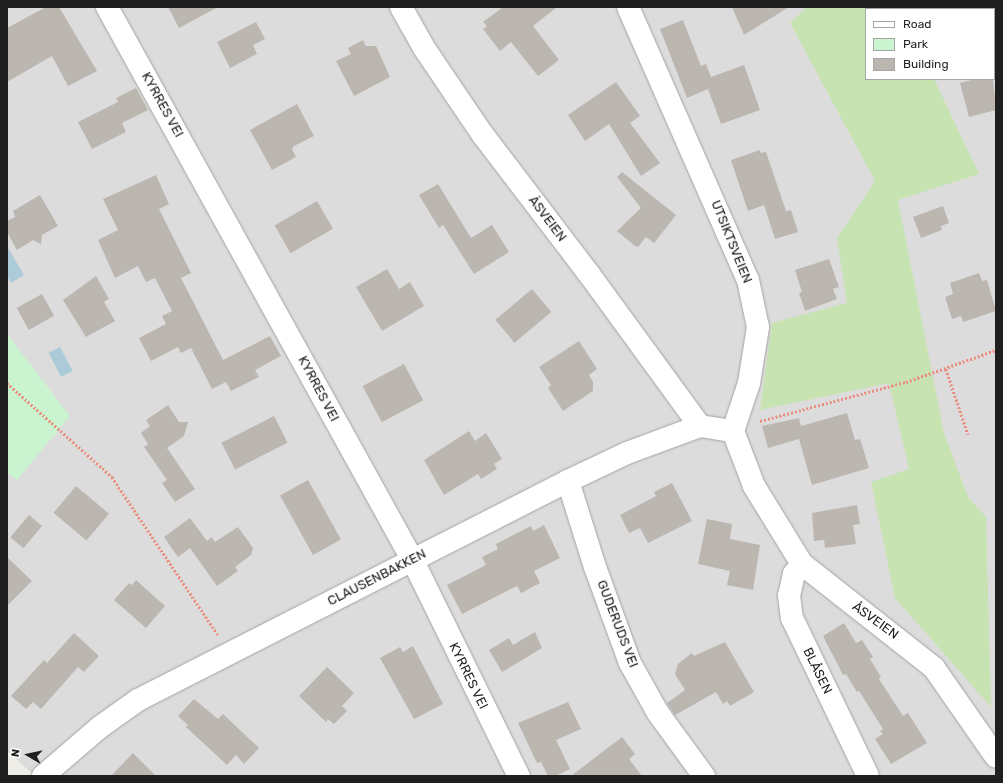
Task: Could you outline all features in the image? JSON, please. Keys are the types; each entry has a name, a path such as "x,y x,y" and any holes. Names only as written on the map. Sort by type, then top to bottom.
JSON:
{"street":[{"name":"KYRRES VEI","path":"107,7 412,559 519,776"},
{"name":"ÅSVEIEN","path":"402,7 424,48 483,135 589,274 700,426"},
{"name":"UTSIKTSVEIEN","path":"628,7 748,280 758,327 749,384 733,430"},
{"name":"CLAUSENBAKKEN","path":"43,776 100,727 138,700 412,559 626,453 700,426 733,430"},
{"name":"ÅSVEIEN","path":"733,430 754,486 802,564 934,668 996,757"},
{"name":"GUDERUDS VEI","path":"568,481 596,567 630,663 658,713 704,776"},
{"name":"BLÅSEN","path":"802,564 794,574 789,595 792,618 868,776"}],"path":[{"path":"781,414 946,369 996,350"},
{"path":"946,369 968,434"},
{"path":"7,383 112,477 230,654"}],"shaded area":[{"path":"7,7 996,7 996,776 35,776 7,751"}],"green space":[{"path":"807,7 901,7 865,8 865,80 934,80 979,174 898,200 944,433 968,497 986,517 991,707 895,598 871,482 909,469 889,383 760,410 772,323 847,303 837,238 875,181 790,23"},
{"path":"7,334 70,416 17,480 7,472"}],"water":[{"path":"8,248 24,275 11,283 7,275"},
{"path":"60,347 73,371 61,377 49,353"}],"building":[{"path":"46,7 59,7 97,71 68,86 52,56 7,82 7,28"},
{"path":"168,7 218,7 179,28"},
{"path":"503,7 557,7 533,26 559,60 538,76 511,42 500,51 483,29 487,26 483,22"},
{"path":"732,7 789,7 744,35"},
{"path":"683,20 701,66 706,64 711,77 744,65 760,110 721,124 708,89 687,98 660,29"},
{"path":"256,22 265,39 253,45 257,54 230,68 217,42"},
{"path":"363,40 366,46 376,46 390,77 354,96 336,61 351,54 348,48"},
{"path":"971,80 993,80 996,110 969,117 960,83"},
{"path":"616,82 640,116 630,123 660,163 641,176 609,124 585,141 568,115"},
{"path":"136,88 148,110 122,123 126,132 92,149 78,122 118,102 116,98"},
{"path":"297,104 314,136 294,146 292,149 296,157 272,170 250,130"},
{"path":"760,150 761,153 766,152 786,211 791,210 798,232 775,239 764,205 748,211 731,160"},
{"path":"622,172 676,215 654,243 646,237 638,247 617,231 641,208 617,177"},
{"path":"156,175 169,204 159,209 191,273 181,278 223,360 270,336 281,356 255,370 259,377 231,391 226,382 212,389 191,348 181,353 178,347 151,361 139,338 166,324 162,316 172,311 155,278 146,282 138,266 115,278 98,240 118,230 103,199"},
{"path":"438,184 471,238 492,225 509,252 474,274 443,225 439,228 419,195"},
{"path":"40,195 58,226 42,235 41,244 33,240 17,250 7,232 7,221 15,217 13,211"},
{"path":"317,201 333,229 291,253 275,226"},
{"path":"943,206 949,223 941,226 942,230 921,238 913,217"},
{"path":"829,259 839,287 833,289 837,299 805,311 799,293 802,292 795,270"},
{"path":"387,269 399,289 410,282 424,306 382,331 356,287"},
{"path":"979,273 982,281 987,280 996,311 963,322 961,316 952,319 945,297 953,294 950,283"},
{"path":"96,276 109,299 104,302 115,321 86,337 63,300"},
{"path":"532,289 551,312 515,343 495,320"},
{"path":"42,294 54,316 29,330 17,308"},
{"path":"579,341 597,369 589,375 593,382 593,391 563,411 548,388 551,385 539,367"},
{"path":"404,364 423,400 382,422 363,386"},
{"path":"168,405 179,422 188,422 184,436 167,448 195,489 175,502 162,483 167,480 144,447 148,444 141,433 150,426 146,420"},
{"path":"847,413 855,440 860,439 869,468 812,485 799,439 768,448 762,426 799,418 801,426"},
{"path":"274,416 288,443 235,470 221,443"},
{"path":"469,431 475,441 486,433 502,459 494,464 497,469 481,479 478,474 444,495 424,460"},
{"path":"308,480 341,539 313,555 280,496"},
{"path":"672,483 692,521 648,543 640,528 629,533 620,515 656,496 654,492"},
{"path":"76,486 109,514 86,540 54,513"},
{"path":"857,505 860,524 853,525 856,544 825,548 824,540 814,541 812,513"},
{"path":"29,515 42,526 23,548 10,537"},
{"path":"190,518 207,541 212,537 215,542 238,527 253,548 251,555 235,567 238,571 217,586 190,548 178,557 164,537"},
{"path":"707,519 732,524 730,539 760,545 753,590 727,585 730,571 698,564"},
{"path":"544,525 560,558 534,571 540,583 521,593 517,586 462,614 447,585 486,565 482,557 498,549 496,544 531,526 533,531"},
{"path":"7,557 32,581 7,606"},
{"path":"136,580 165,606 146,628 114,600 129,583 132,585"},
{"path":"844,623 856,643 862,640 873,657 870,659 881,677 879,679 903,716 908,713 927,743 891,764 875,739 883,734 880,731 883,729 859,691 857,692 846,674 843,675 823,636"},
{"path":"535,632 542,648 502,672 489,650 509,638 513,645"},
{"path":"74,633 99,656 84,672 78,667 41,709 33,702 26,709 11,696 44,660 47,663"},
{"path":"725,642 754,692 730,706 727,701 723,704 716,692 675,715 667,703 685,690 675,674 678,664 692,653 694,656"},
{"path":"413,646 443,704 414,719 380,658 400,647 403,652"},
{"path":"327,667 354,693 342,706 347,711 334,724 328,719 326,722 299,696"},
{"path":"194,699 218,719 223,714 259,748 244,764 236,755 227,765 186,727 188,725 178,716"},
{"path":"568,702 581,729 556,740 570,769 555,776 548,776 541,762 537,763 518,723"},
{"path":"622,737 635,754 629,759 642,776 571,776"},
{"path":"133,753 156,776 111,776"}]}
